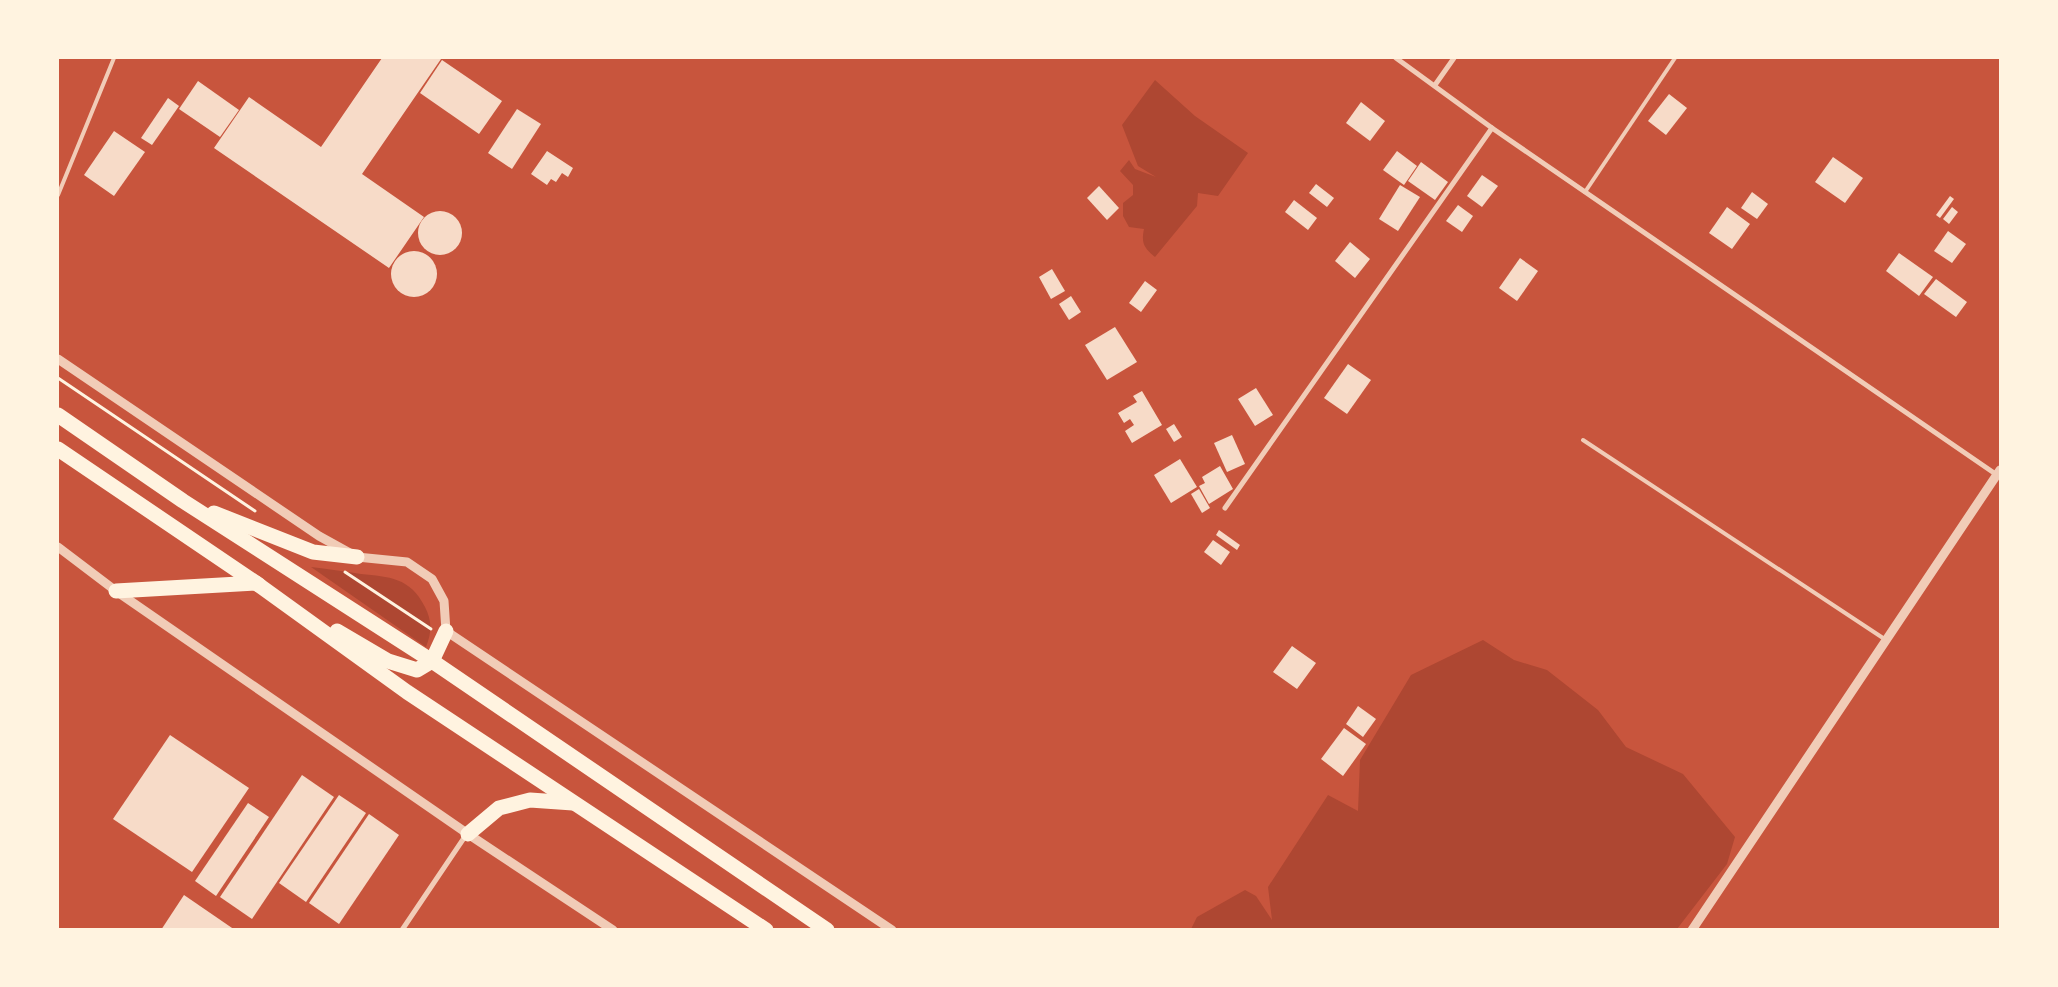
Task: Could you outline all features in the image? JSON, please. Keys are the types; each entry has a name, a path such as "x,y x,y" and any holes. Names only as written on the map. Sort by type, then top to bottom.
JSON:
{"highway":[{"path":"58,415 183,501 432,661 827,930"},
{"path":"58,449 256,584 407,692 766,930"},
{"path":"183,501 313,552 357,556"},
{"path":"116,591 256,584 388,661 417,670 432,661 446,631"},
{"path":"468,834 499,808 530,800 575,803"}],"street":[{"path":"1396,58 1584,192 1999,472 1692,930"},
{"path":"1435,85 1454,58"},
{"path":"1225,508 1492,128"},
{"path":"58,358 319,536 357,556 407,562 432,579 444,601 446,631 892,930"},
{"path":"58,547 116,591 468,834 613,930"},
{"path":"402,930 468,834"}],"lane":[{"path":"58,195 114,58"},
{"path":"1584,192 1675,58"},
{"path":"1583,440 1886,641"}],"shaded area":[{"path":"1155,80 1195,116 1248,153 1218,196 1198,193 1197,206 1155,257 1144,245 1144,229 1129,227 1123,216 1123,203 1133,195 1133,185 1120,171 1129,160 1135,169 1156,177 1138,166 1122,125"},
{"path":"311,567 381,576 406,584 419,597 429,617 430,631 426,647"},
{"path":"1483,640 1514,660 1547,670 1598,710 1626,747 1683,774 1735,837 1727,864 1677,929 1191,929 1197,917 1245,890 1256,896 1272,920 1268,887 1328,795 1358,811 1360,760 1411,675"}],"building":[{"path":"382,58 441,59 362,174 424,217 389,268 214,148 249,97 321,147"},
{"path":"442,60 502,101 479,134 420,93"},
{"path":"198,81 239,110 220,137 179,109"},
{"path":"1669,94 1687,108 1666,135 1648,121"},
{"path":"168,98 179,106 152,145 141,138"},
{"path":"1361,102 1385,121 1370,141 1346,123"},
{"path":"517,109 541,124 512,169 488,153"},
{"path":"114,131 145,152 114,196 84,175"},
{"path":"547,151 573,168 568,177 562,173 556,182 551,179 547,185 531,174"},
{"path":"1397,151 1417,166 1404,185 1383,170"},
{"path":"1833,157 1863,178 1845,203 1815,182"},
{"path":"1421,162 1448,182 1435,200 1408,181"},
{"path":"1482,175 1498,186 1482,207 1467,196"},
{"path":"1316,184 1334,198 1327,207 1309,193"},
{"path":"1400,185 1420,197 1398,231 1379,219"},
{"path":"1099,186 1119,208 1107,220 1087,198"},
{"path":"1752,192 1768,204 1757,219 1741,208"},
{"path":"1950,196 1954,199 1940,218 1936,215"},
{"path":"1294,200 1317,218 1308,230 1285,212"},
{"path":"1458,205 1473,216 1462,232 1446,221"},
{"path":"1727,207 1750,224 1732,249 1709,233"},
{"path":"1952,207 1958,212 1949,224 1943,219"},
{"path":"436,211 444,211 456,217 462,233 456,249 444,255 436,255 424,249 418,237 418,229 424,217"},
{"path":"1948,231 1966,244 1952,263 1934,251"},
{"path":"1350,242 1370,259 1355,278 1335,261"},
{"path":"414,251 427,255 433,261 437,274 433,287 427,293 414,297 401,293 395,287 391,274 395,261 401,255"},
{"path":"1899,253 1933,277 1919,296 1886,271"},
{"path":"1520,258 1538,271 1517,301 1499,288"},
{"path":"1052,269 1065,291 1051,299 1039,277"},
{"path":"1936,279 1967,302 1956,317 1924,294"},
{"path":"1145,281 1157,290 1141,312 1129,303"},
{"path":"1071,296 1081,312 1069,320 1059,304"},
{"path":"1115,327 1137,362 1107,380 1085,345"},
{"path":"1348,364 1371,380 1347,414 1324,398"},
{"path":"1256,388 1273,415 1255,426 1238,399"},
{"path":"1142,391 1162,425 1132,443 1125,431 1134,425 1130,419 1124,423 1118,413 1137,402 1133,396"},
{"path":"1174,424 1182,437 1174,442 1166,429"},
{"path":"1232,435 1245,464 1227,472 1214,443"},
{"path":"1180,459 1197,487 1171,503 1154,475"},
{"path":"1220,466 1233,489 1209,504 1199,486 1205,483 1202,477"},
{"path":"1199,489 1210,508 1202,513 1191,494"},
{"path":"1219,530 1240,545 1237,550 1216,535"},
{"path":"1213,540 1230,552 1221,565 1204,552"},
{"path":"1292,646 1316,663 1297,689 1273,672"},
{"path":"1358,706 1376,719 1363,737 1346,724"},
{"path":"1344,728 1366,744 1343,776 1321,759"},
{"path":"170,735 249,788 192,872 113,819"},
{"path":"302,775 334,797 252,919 220,897"},
{"path":"339,795 366,813 306,902 279,883"},
{"path":"248,803 269,817 216,896 195,881"},
{"path":"369,814 399,835 339,924 309,903"},
{"path":"184,895 235,930 161,930"}]}
